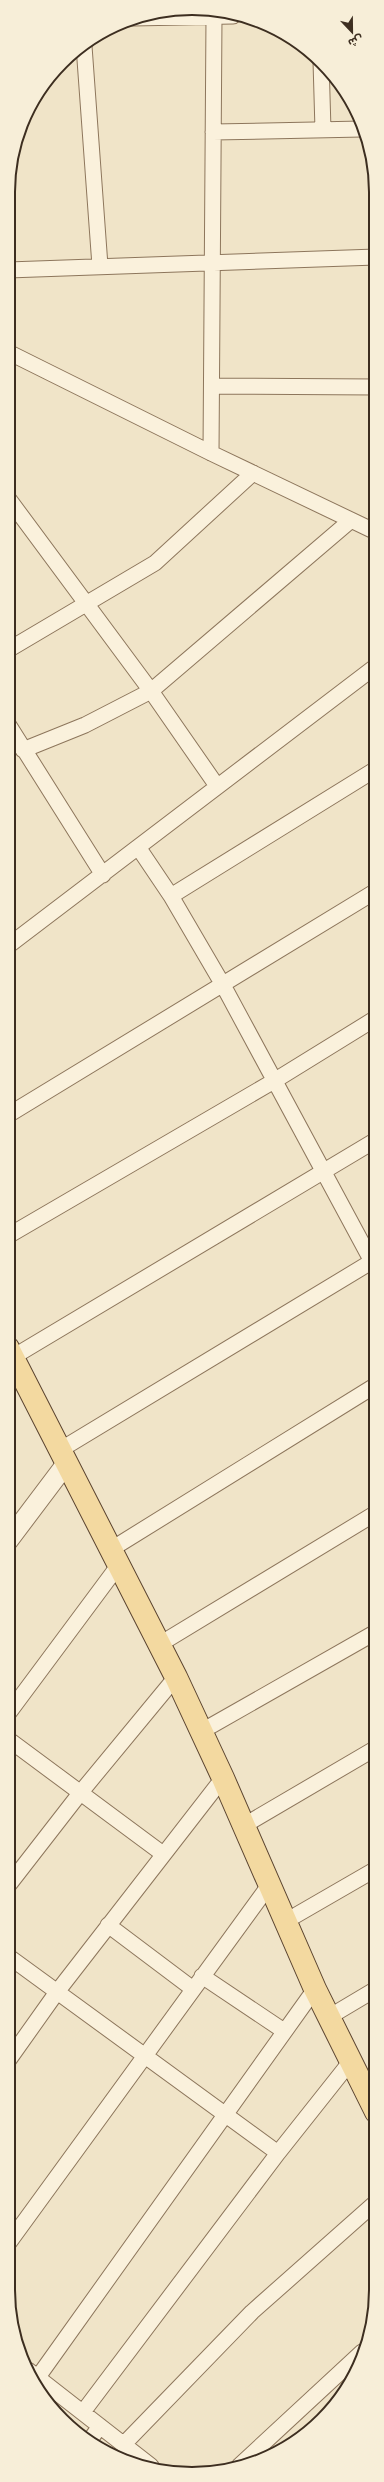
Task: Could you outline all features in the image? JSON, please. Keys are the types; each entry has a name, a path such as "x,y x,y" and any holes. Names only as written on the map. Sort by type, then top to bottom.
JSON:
{"main road":[{"path":"15,1360 114,1558 176,1677 223,1778 315,1989 369,2098"}],"street":[{"path":"161,18 214,17 211,454"},
{"path":"84,52 100,266"},
{"path":"321,71 323,130"},
{"path":"213,132 358,129"},
{"path":"15,270 369,258"},
{"path":"15,356 211,454 369,529"},
{"path":"212,386 369,387"},
{"path":"15,646 88,605 155,563 253,473"},
{"path":"15,507 151,691 217,786"},
{"path":"23,750 85,725 151,691 350,521"},
{"path":"15,941 369,671"},
{"path":"15,736 103,875"},
{"path":"171,896 369,773"},
{"path":"138,847 171,896 223,985 322,1171 369,1254"},
{"path":"15,1111 369,896"},
{"path":"15,1232 274,1080 369,1022"},
{"path":"15,1350 369,1144"},
{"path":"15,1530 64,1457 369,1266"},
{"path":"15,1704 114,1558 369,1390"},
{"path":"160,1644 369,1517"},
{"path":"202,1732 369,1636"},
{"path":"15,1877 81,1792 176,1677"},
{"path":"15,1744 163,1854"},
{"path":"243,1826 369,1752"},
{"path":"15,2051 57,1992 108,1925 223,1778"},
{"path":"286,1921 369,1873"},
{"path":"15,2234 270,1884"},
{"path":"108,1925 193,1989"},
{"path":"15,1961 278,2153"},
{"path":"202,1976 284,2031"},
{"path":"35,2371 315,1989"},
{"path":"329,2017 369,1993"},
{"path":"83,2412 278,2153 351,2061"},
{"path":"124,2444 252,2312 369,2208"},
{"path":"247,2459 356,2357"},
{"path":"39,2377 144,2461"},
{"path":"93,2436 100,2426"}]}
